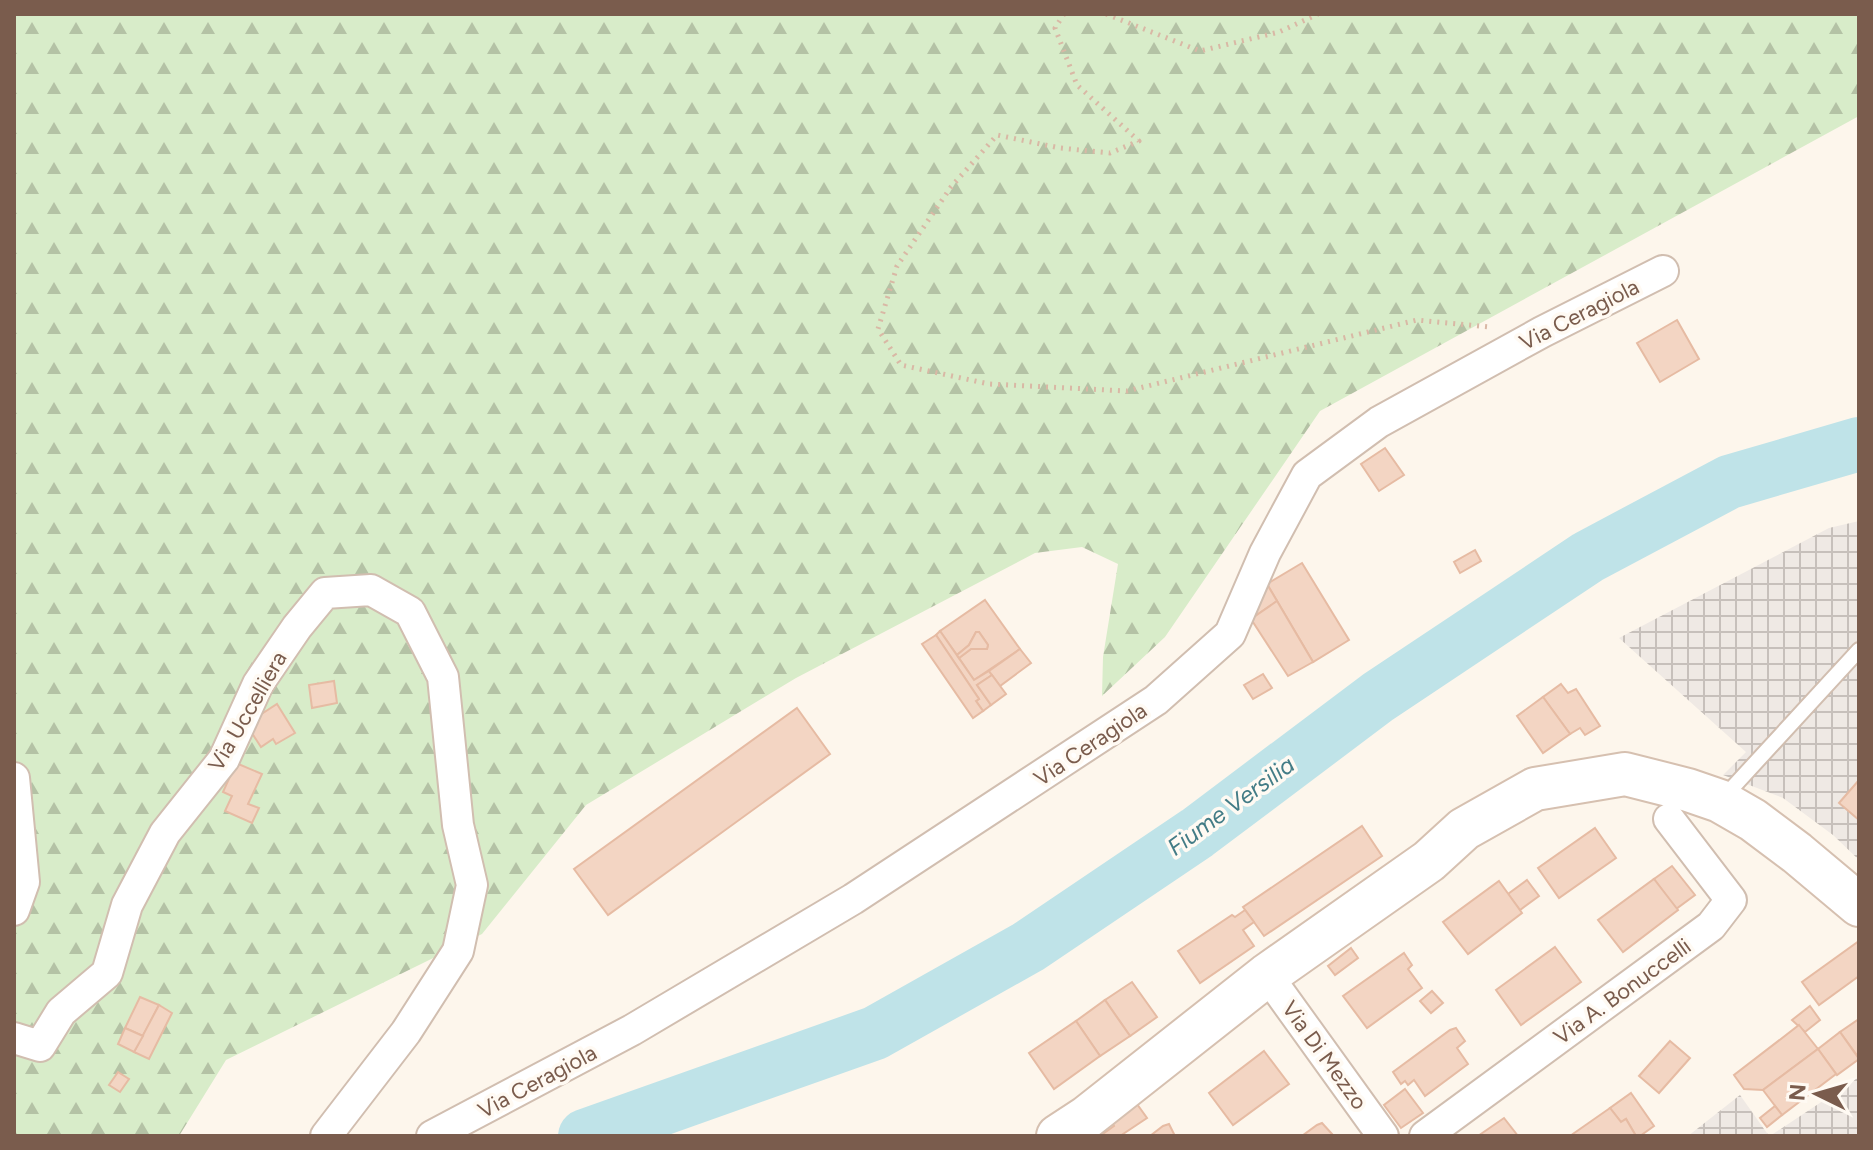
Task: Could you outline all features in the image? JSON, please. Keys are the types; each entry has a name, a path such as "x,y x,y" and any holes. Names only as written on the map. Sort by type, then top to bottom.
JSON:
{"main road":[{"path":"1058,1136 1087,1117 1267,975 1429,861 1464,829 1535,789 1625,774 1720,801 1753,820 1859,905"}],"street":[{"name":"Via Ceragiola","path":"432,1136 632,1030 853,899 1156,700 1230,634 1265,553 1307,475 1379,422 1542,332 1663,271"},
{"name":"Via Uccelliera","path":"14,1038 40,1046 61,1012 107,973 127,905 165,833 224,759 258,684 297,627 325,593 371,590 410,612 443,677 458,825 472,885 458,951 406,1032 326,1136"},
{"path":"14,778 24,882 14,910"},
{"name":"Via A. Bonuccelli","path":"1425,1136 1711,926 1731,900 1669,819"},
{"name":"Via Di Mezzo","path":"1267,975 1383,1136"}],"lane":[{"path":"1720,801 1859,650"}],"path":[{"path":"1064,14 1055,28 1077,85 1139,141 1110,153 1060,148 997,135 951,187 897,266 878,329 901,365 989,384 1127,391 1417,320 1542,332"},
{"path":"1106,14 1200,51 1279,32 1318,14"}],"shaded area":[{"path":"1859,521 1859,860 1833,835 1783,798 1723,775 1746,752 1619,638 1829,528"},
{"path":"1859,1077 1859,1136 1770,1136"},
{"path":"1740,1095 1769,1136 1688,1136"}],"green space":[{"path":"14,14 1859,14 1859,116 1320,411 1165,637 1102,696 1103,657 1118,564 1082,547 1035,553 796,678 586,805 482,934 226,1060 179,1136 14,1136"}],"building":[{"path":"1677,320 1699,359 1660,382 1637,343"},
{"path":"1385,448 1404,475 1379,491 1361,464"},
{"path":"1475,550 1481,561 1460,573 1454,562"},
{"path":"1302,563 1349,640 1313,662 1267,584"},
{"path":"1267,584 1277,601 1251,619"},
{"path":"985,600 1020,649 974,680 959,658 971,649 987,649 988,645 979,632 957,655 940,631"},
{"path":"1277,601 1313,662 1288,676 1251,619"},
{"path":"940,631 974,680 989,671 992,675 977,685 991,705 983,711 976,701 979,699 936,635"},
{"path":"976,632 988,645 987,649 971,649 959,658 957,655 969,645"},
{"path":"936,635 979,699 976,701 983,711 973,718 922,644"},
{"path":"1020,649 1031,663 1000,686 989,671"},
{"path":"1263,674 1272,688 1253,699 1244,685"},
{"path":"992,675 1006,694 991,705 977,685"},
{"path":"334,681 337,703 312,708 309,685"},
{"path":"1561,684 1568,693 1576,689 1600,726 1585,735 1580,728 1570,734 1543,697"},
{"path":"1543,697 1570,734 1543,753 1517,716"},
{"path":"277,704 295,733 276,744 273,739 261,747 246,724"},
{"path":"797,708 830,754 608,915 574,869"},
{"path":"236,763 262,774 248,804 259,808 252,823 225,811 232,796 223,792"},
{"path":"1859,780 1859,820 1839,803"},
{"path":"1362,826 1382,856 1264,936 1243,907"},
{"path":"1595,828 1616,858 1559,898 1538,868"},
{"path":"1672,866 1695,895 1676,909 1654,879"},
{"path":"1654,879 1678,910 1623,952 1598,920"},
{"path":"1527,880 1539,896 1520,910 1508,894"},
{"path":"1499,881 1522,913 1468,954 1443,922"},
{"path":"1245,910 1254,922 1243,930 1254,946 1200,983 1178,951 1232,915 1235,917"},
{"path":"1859,941 1859,976 1819,1005 1802,982"},
{"path":"1555,947 1581,982 1521,1025 1496,990"},
{"path":"1351,948 1358,958 1335,975 1328,966"},
{"path":"1404,953 1412,965 1408,969 1422,988 1367,1028 1343,996"},
{"path":"1132,982 1157,1017 1130,1036 1105,1000"},
{"path":"1432,991 1443,1003 1431,1013 1420,1001"},
{"path":"140,997 159,1005 143,1036 125,1028"},
{"path":"1105,1000 1130,1036 1100,1056 1076,1021"},
{"path":"159,1005 172,1013 149,1059 134,1052"},
{"path":"1810,1006 1820,1020 1805,1032 1792,1020"},
{"path":"1859,1019 1859,1058 1840,1032"},
{"path":"1076,1021 1100,1056 1054,1089 1029,1053"},
{"path":"1799,1025 1818,1049 1763,1090 1744,1089 1734,1075"},
{"path":"125,1028 143,1036 134,1052 118,1044"},
{"path":"1456,1028 1465,1041 1457,1048 1468,1064 1425,1096 1414,1080 1408,1085 1405,1081 1401,1084 1393,1072"},
{"path":"1840,1032 1859,1059 1837,1075 1818,1049"},
{"path":"1670,1041 1690,1058 1659,1093 1639,1076"},
{"path":"1818,1049 1836,1074 1782,1115 1763,1090"},
{"path":"1264,1051 1289,1084 1233,1125 1209,1093"},
{"path":"118,1072 129,1079 120,1092 109,1085"},
{"path":"1405,1089 1423,1113 1401,1128 1384,1105"},
{"path":"1631,1093 1654,1126 1640,1136 1636,1136 1626,1119 1621,1122 1610,1108"},
{"path":"1137,1104 1147,1118 1120,1136 1100,1136 1114,1126 1112,1122"},
{"path":"1775,1106 1782,1115 1767,1127 1760,1118"},
{"path":"1610,1108 1621,1122 1626,1119 1636,1136 1570,1136"},
{"path":"1504,1118 1518,1136 1478,1136"},
{"path":"1322,1123 1333,1135 1302,1136 1317,1125"},
{"path":"1169,1124 1175,1136 1150,1136 1163,1126"}],"waterway":[{"name":"Fiume Versilia","path":"585,1136 875,1033 1028,947 1197,833 1378,697 1588,557 1729,482 1859,444"}]}
